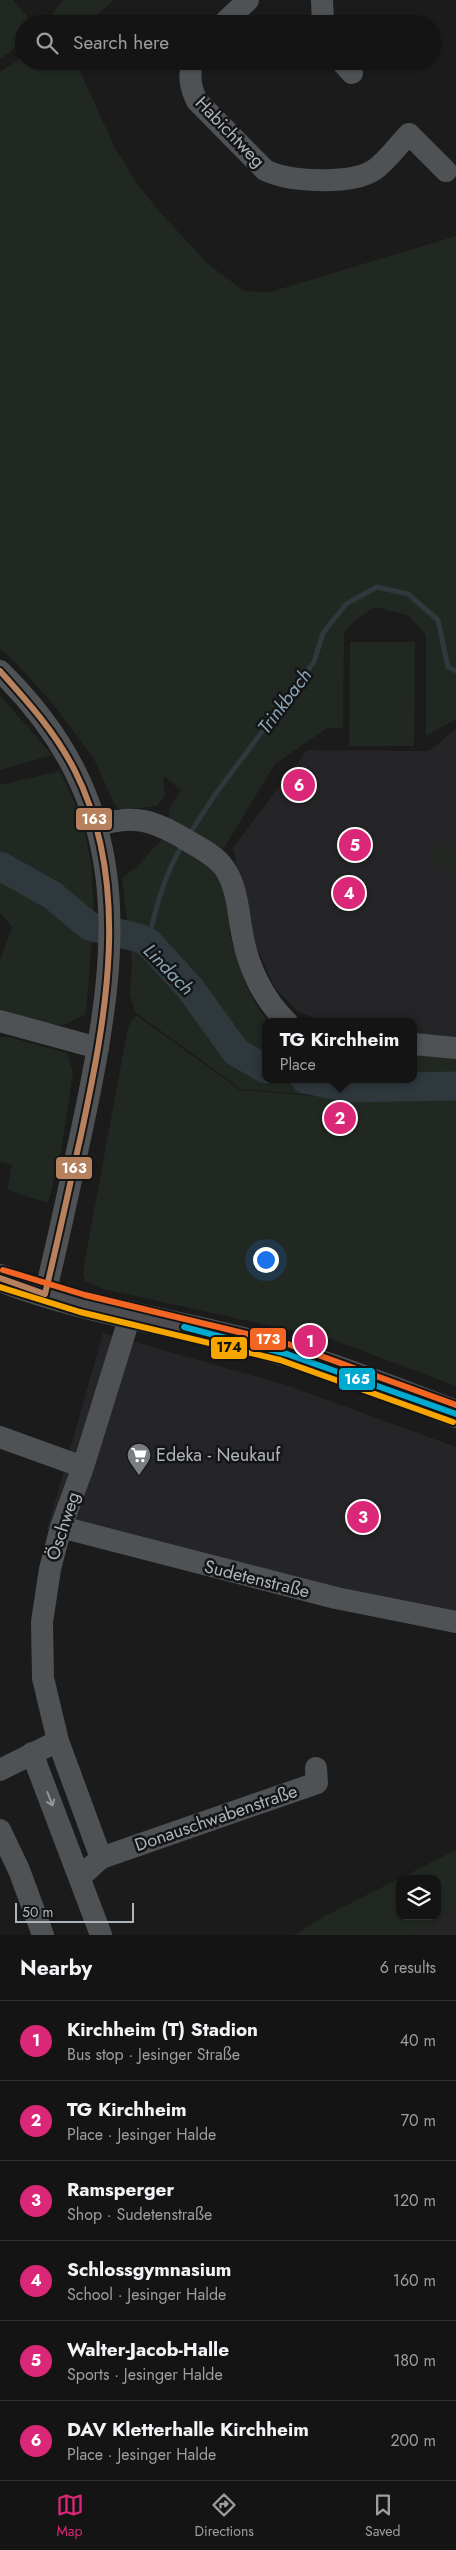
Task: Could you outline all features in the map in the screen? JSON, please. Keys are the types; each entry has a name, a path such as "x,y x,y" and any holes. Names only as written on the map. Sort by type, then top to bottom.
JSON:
{"main road":[{"path":"0,1278 45,1294 130,1316 225,1336 320,1364 456,1414"}],"street":[{"path":"232,15 248,0"},
{"path":"322,0 322,15"},
{"name":"Habichtweg","path":"190,70 191,89 197,101 266,170 277,176 311,180 345,178 374,170 409,134 446,171"},
{"path":"0,671 42,717 74,767 98,825 109,888 109,962 98,1048 45,1294"},
{"path":"98,825 134,818 156,823 205,852 223,866 233,886 250,961 260,986 284,1018"},
{"path":"0,1021 98,1048"},
{"path":"417,1044 456,1048"},
{"name":"Öschweg","path":"101,1858 58,1741 43,1678 42,1622 50,1569 61,1527 83,1467 130,1316"},
{"path":"0,1437 83,1467"},
{"name":"Sudetenstraße","path":"61,1527 336,1598 456,1622"},
{"path":"0,1770 58,1741"},
{"path":"32,1753 80,1877 100,1935"},
{"name":"Donauschwabenstraße","path":"101,1858 317,1783 316,1768"},
{"path":"0,1830 20,1870 43,1935"},
{"path":"80,1877 101,1858"}],"shaded area":[{"path":"0,0 13,0 26,15 15,15 15,48 0,59"},
{"path":"64,0 114,0 96,15 52,15 59,4"},
{"path":"15,62 15,70 79,70 115,148 136,182 158,210 208,264 244,291 270,292 456,236 456,719 426,736 426,635 408,615 375,607 355,620 344,633 343,728 327,728 275,764 213,866 222,881 235,929 229,931 244,979 254,1001 266,1018 262,1018 262,1083 417,1083 417,1051 456,1054 456,1094 352,1098 241,1089 135,1012 130,994 132,962 122,878 137,867 161,840 169,817 169,809 181,790 163,776 165,795 157,806 121,810 115,805 93,757 52,703 16,663 0,649 0,72"},
{"path":"350,642 415,642 414,746 349,746"},
{"path":"0,695 52,755 0,770"},
{"path":"456,729 456,1037 417,1033 417,1018 314,1018 298,1012 275,988 252,937 233,848 307,750 429,751"},
{"path":"60,771 83,821 91,865 94,911 86,1014 64,1025 56,1025 7,1015 0,1009 0,961 10,931 13,928 0,913 0,785"},
{"path":"448,840 451,840 450,850 456,856 456,876 442,861 433,861 433,853"},
{"path":"136,1015 240,1090 353,1099 456,1095 456,1386 331,1339 103,1289 85,1281 83,1271 128,1027"},
{"path":"0,1037 8,1037 67,1053 73,1072 61,1152 48,1203 7,1190 12,1165 0,1162"},
{"path":"103,1333 286,1385 456,1447 456,1628 345,1607 47,1530"},
{"path":"456,1850 456,1907 441,1916 441,1875 406,1875"},
{"path":"396,1880 396,1920 435,1920 410,1935 294,1935 325,1916"},
{"path":"456,1907 456,1935 410,1935 435,1920 441,1920 441,1916"}],"waterway":[{"name":"Trinkbach","path":"189,835 214,796 314,662 323,633 346,604 377,587 408,594 438,620 448,667 456,671"},
{"name":"Trinkbach","path":"148,942 166,879 183,844"},
{"name":"Trinkbach","path":"0,866 52,895 89,926 139,938 148,942 190,988 236,1052 262,1067"},
{"name":"Lindach","path":"324,1083 348,1088 456,1086"}],"transit line":[{"name":"163","path":"0,671 50,731 75,771 93,814 104,859 109,905 109,951 99,1044 81,1135 45,1294 0,1278"},
{"name":"173","path":"3,1270 85,1295 285,1343 456,1405"},
{"name":"174","path":"0,1287 80,1312 280,1360 453,1422"},
{"name":"165","path":"184,1327 287,1354 456,1414"}],"place":[{"name":"DAV Kletterhalle Kirchheim","path":"299,785"},
{"name":"Walter-Jacob-Halle","path":"355,845"},
{"name":"Schlossgymnasium","path":"349,893"},
{"name":"TG Kirchheim","path":"340,1118"},
{"name":"Kirchheim (T) Stadion","path":"310,1341"},
{"name":"Edeka - Neukauf","path":"139,1476"},
{"name":"Ramsperger","path":"363,1517"}]}
